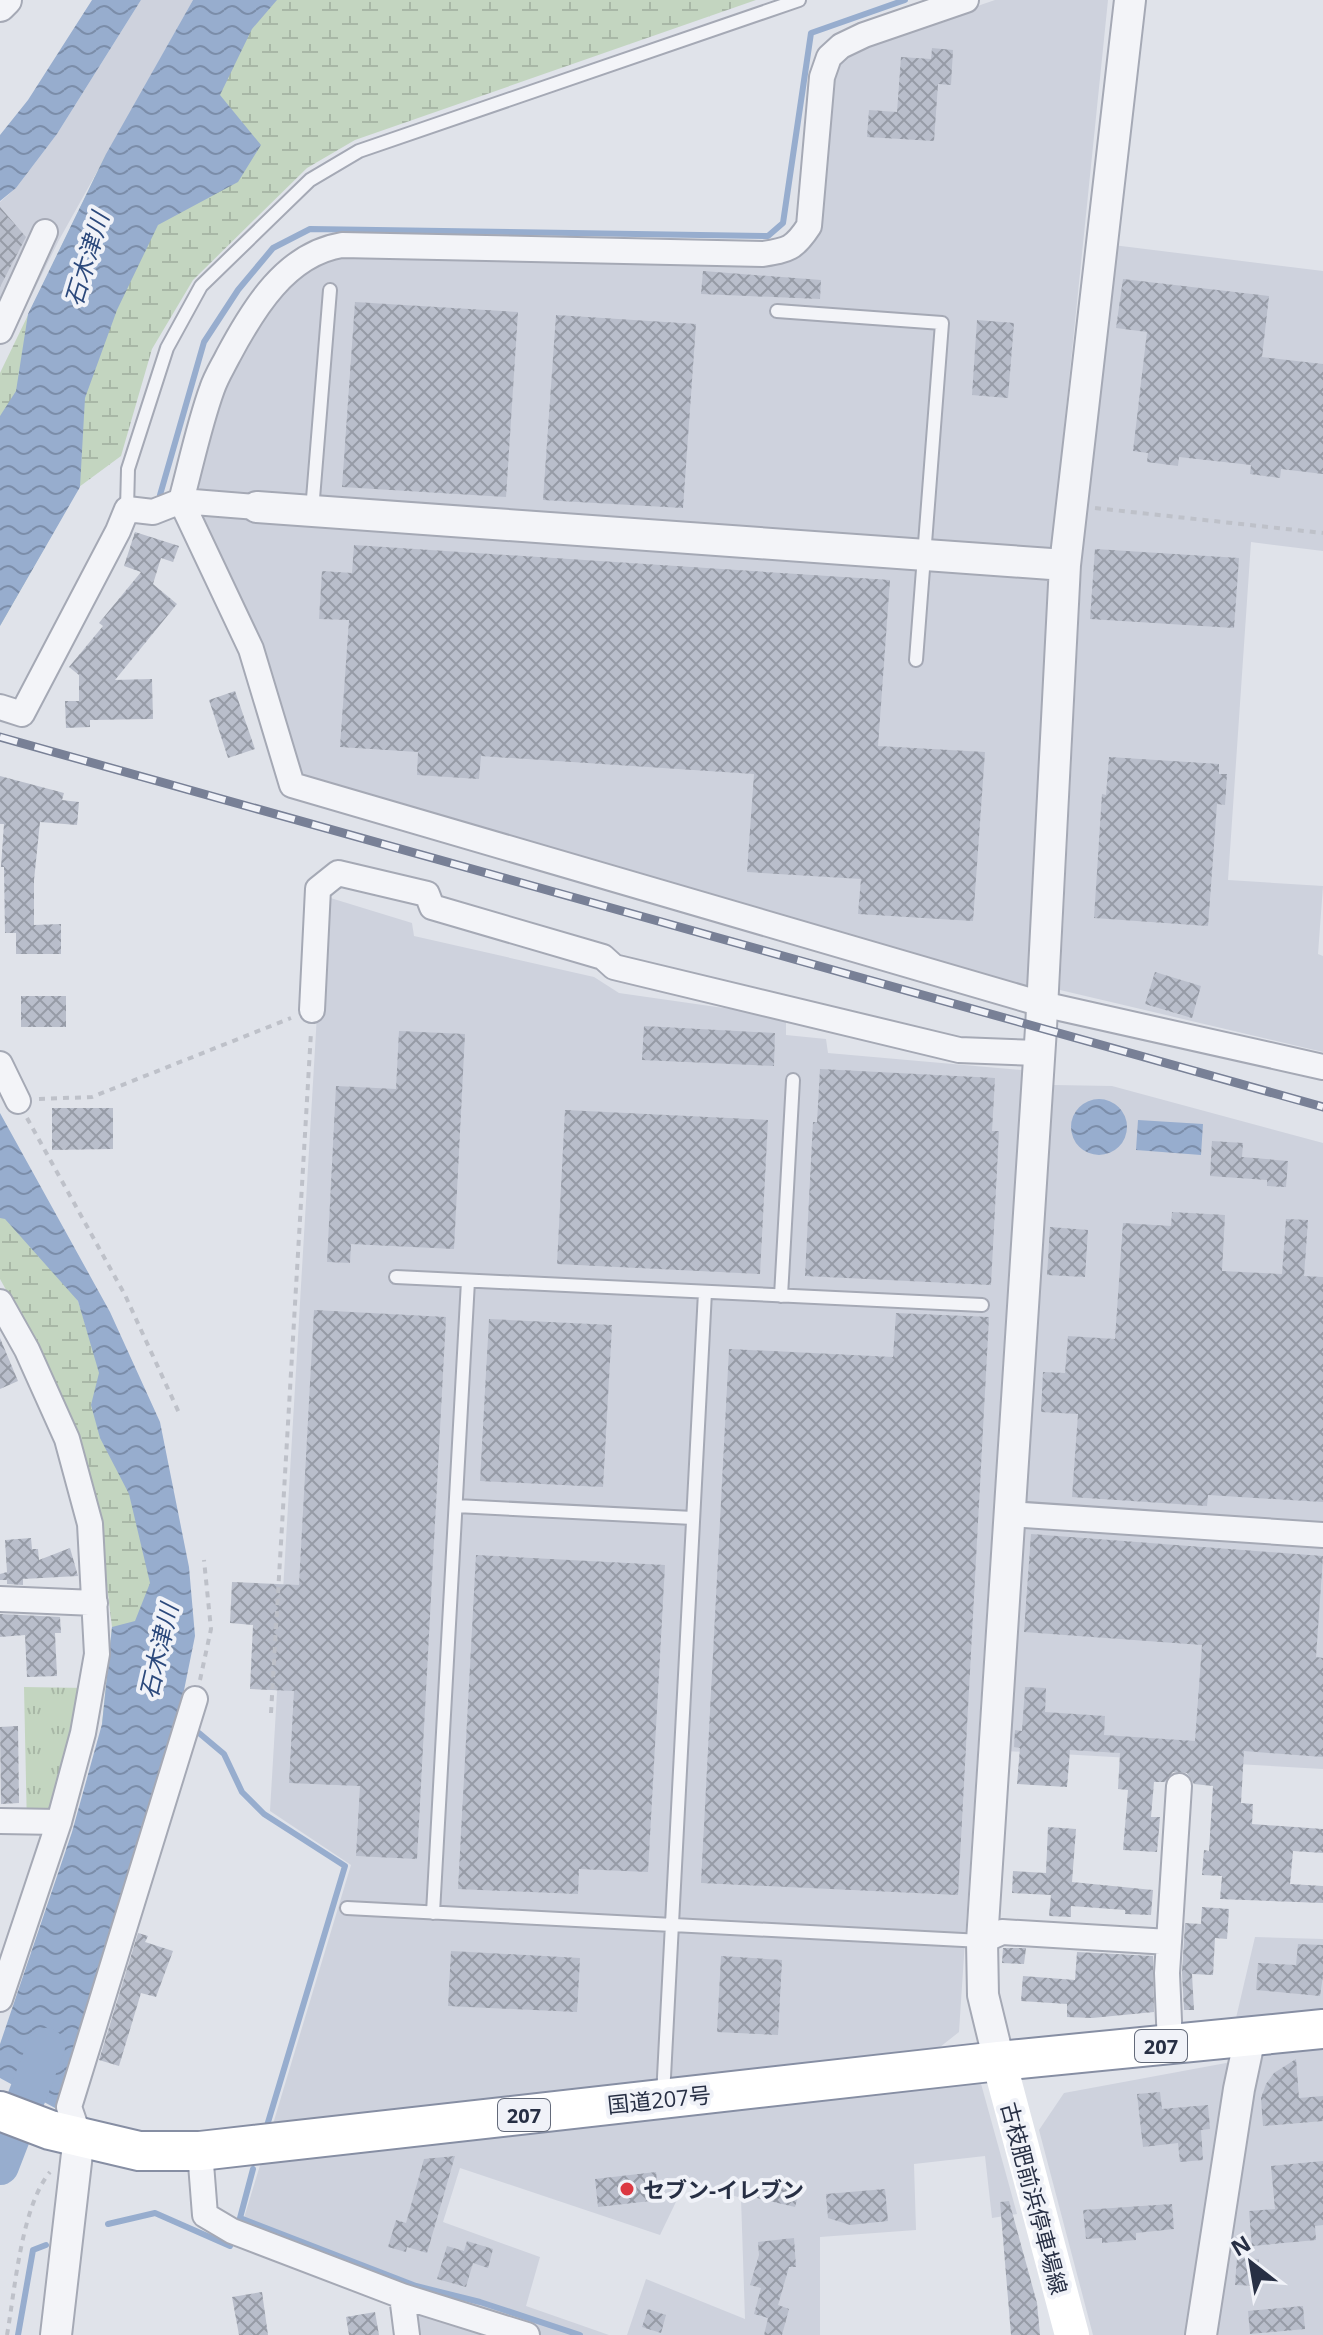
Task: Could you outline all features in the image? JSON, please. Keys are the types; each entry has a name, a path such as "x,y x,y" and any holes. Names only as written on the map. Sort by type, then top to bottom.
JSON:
{"highway":[{"name":"国道207号","path":"0,2111 64,2133 139,2151 200,2151 999,2061 1323,2029"}],"main road":[{"name":"古枝肥前浜停車場線","path":"999,2061 1072,2335"}],"street":[{"path":"0,6 6,0"},
{"path":"966,0 864,35 841,46 829,57 822,77 809,226 798,243 787,250 763,254 342,245 324,248 307,257 289,270 249,317 219,373 212,387 181,501 251,649 292,785 1042,1004 1323,1067"},
{"path":"999,2061 983,1995 982,1941 1042,1004 1065,565 1130,0"},
{"path":"0,331 45,232"},
{"path":"0,707 22,714 127,509 153,512 181,501 1065,565"},
{"path":"312,1010 318,889 338,873 427,894 432,907 603,957 614,967 959,1050 1039,1053"},
{"path":"0,1064 18,1101"},
{"path":"0,1302 27,1350 67,1439 90,1524 97,1654 83,1733 59,1822 0,1999"},
{"path":"1010,1514 1323,1535"},
{"path":"0,1599 95,1603"},
{"path":"56,2335 64,2133 69,2107 195,1699"},
{"path":"1170,2045 1167,1973 1179,1786"},
{"path":"0,1821 59,1822"},
{"path":"982,1941 1002,1932 1169,1942"},
{"path":"1201,2335 1239,2089 1250,2037"},
{"path":"200,2151 205,2215 232,2231 402,2296 527,2335"},
{"path":"402,2296 407,2335"}],"lane":[{"path":"127,509 128,469 167,348 201,286 310,180 359,151 799,0"},
{"path":"312,511 330,290"},
{"path":"777,311 942,323 916,660"},
{"path":"781,1296 793,1080"},
{"path":"396,1277 982,1305"},
{"path":"433,1913 468,1281"},
{"path":"662,2099 705,1292"},
{"path":"456,1506 693,1518"},
{"path":"347,1908 982,1941"}],"path":[{"path":"1071,505 1323,533"},
{"path":"180,1415 125,1295 18,1101 92,1097 312,1010 271,1713"},
{"path":"195,1699 211,1629 204,1560"},
{"path":"7,2335 25,2232 43,2180 52,2169"}],"shaded area":[{"path":"141,0 193,0 59,240 14,331 0,313 0,202 16,188 57,134"},
{"path":"995,0 1108,0 1055,517 1028,991 294,778 189,503 217,389 257,318 304,267 338,253 793,256 831,68 849,50"},
{"path":"1113,245 1323,271 1323,551 1251,542 1228,880 1323,886 1318,954 1323,956 1323,1052 1060,990 1084,522"},
{"path":"324,896 412,923 414,936 594,977 619,993 786,1017 786,1035 826,1039 828,1053 1022,1070 959,2032 940,2047 273,2124 351,1865 270,1811"},
{"path":"1054,1085 1112,1086 1323,1143 1323,1769 1006,1751"},
{"path":"1255,1937 1323,1939 1323,2009 1236,2018"},
{"path":"1323,2045 1323,2335 1093,2335 1039,2130 1064,2093"},
{"path":"980,2080 1017,2214 992,2218 985,2156 914,2164 916,2230 820,2237 820,2335 627,2335 646,2279 745,2319 741,2198 686,2181 660,2235 460,2168 443,2222 540,2257 526,2306 609,2335 401,2335 396,2301 236,2244 261,2162"}],"green space":[{"path":"245,0 756,0 355,140 307,168 193,280 152,349 121,456 79,487 0,626 59,445"},
{"path":"106,154 0,457 0,373"},
{"path":"0,1183 78,1301 160,1566 102,1724 112,1627 100,1527 83,1454 45,1360 0,1279"},
{"path":"24,1687 88,1688 49,1832 27,1829"}],"water":[{"path":"92,0 141,0 57,134 16,188 0,201 0,135 28,100"},
{"path":"193,0 277,0 252,29 220,95 261,145 238,182 158,225 117,310 85,398 80,487 0,626 0,416 16,391 28,314 106,154"},
{"path":"1099,1099 1119,1107 1127,1127 1119,1147 1099,1155 1079,1147 1071,1127 1079,1107"},
{"path":"0,1113 110,1312 160,1422 189,1567 195,1636 177,1725 55,2108 0,2078 0,2044 72,1832 102,1724 112,1627 135,1621 150,1583 129,1494 100,1438 91,1405 99,1373 78,1301 5,1219 0,1218"},
{"path":"1138,1120 1203,1124 1201,1155 1136,1150"}],"building":[{"path":"932,48 953,50 951,85 938,84 934,141 867,137 869,110 897,112 901,57 931,59"},
{"path":"0,207 26,237 0,287"},
{"path":"703,271 821,280 820,299 701,294"},
{"path":"1123,279 1269,296 1262,357 1323,364 1323,474 1281,469 1280,478 1250,474 1251,465 1179,457 1178,466 1147,462 1148,453 1133,451 1147,332 1116,328"},
{"path":"355,302 518,312 506,497 342,487"},
{"path":"556,315 696,324 683,508 543,500"},
{"path":"977,320 1014,323 1008,398 972,395"},
{"path":"135,532 179,546 173,562 161,558 153,584 177,604 115,680 152,679 153,719 90,720 90,727 66,728 65,701 79,701 79,675 69,667 103,626 99,623 141,572 124,566"},
{"path":"354,545 890,580 878,746 985,752 973,921 858,914 861,879 747,872 754,774 481,756 479,779 417,775 418,752 340,747 349,620 319,619 322,571 352,573"},
{"path":"1095,549 1239,558 1234,628 1090,619"},
{"path":"235,691 255,749 228,758 209,700"},
{"path":"1109,757 1219,764 1219,774 1227,774 1225,805 1217,804 1208,926 1094,918 1102,794 1106,795"},
{"path":"0,776 64,793 62,800 79,802 77,825 40,822 34,880 34,925 61,924 61,954 16,954 16,933 5,933 4,867 1,867 4,824 0,824"},
{"path":"1155,972 1201,986 1192,1018 1145,1004"},
{"path":"21,996 66,996 66,1027 21,1027"},
{"path":"644,1026 775,1033 774,1066 642,1060"},
{"path":"399,1031 465,1034 454,1249 351,1244 350,1263 327,1262 336,1086 396,1089"},
{"path":"820,1069 995,1078 992,1131 999,1131 991,1285 805,1276 813,1122 817,1122"},
{"path":"52,1108 113,1108 113,1149 52,1150"},
{"path":"565,1110 768,1120 760,1274 557,1264"},
{"path":"1212,1141 1243,1143 1242,1157 1288,1161 1286,1187 1267,1186 1267,1180 1210,1176"},
{"path":"1172,1212 1225,1215 1222,1271 1282,1274 1286,1219 1308,1220 1304,1276 1323,1277 1323,1502 1208,1495 1207,1506 1072,1497 1078,1414 1041,1412 1043,1372 1065,1373 1068,1336 1115,1339 1123,1223 1171,1226"},
{"path":"1050,1227 1088,1230 1085,1277 1047,1275"},
{"path":"314,1310 446,1317 417,1859 356,1856 360,1786 289,1783 294,1691 250,1689 253,1625 230,1623 232,1582 299,1585"},
{"path":"896,1313 989,1317 958,1895 701,1883 729,1349 893,1357"},
{"path":"489,1319 612,1325 603,1487 480,1481"},
{"path":"0,1338 18,1381 0,1389"},
{"path":"1031,1534 1323,1556 1316,1657 1323,1658 1323,1757 1244,1751 1241,1803 1253,1804 1252,1824 1323,1829 1323,1853 1293,1851 1290,1884 1323,1886 1323,1903 1220,1899 1222,1876 1202,1875 1204,1850 1209,1851 1213,1786 1194,1784 1187,1773 1173,1772 1165,1782 1154,1782 1151,1817 1160,1817 1157,1852 1123,1850 1128,1790 1118,1789 1120,1753 1070,1750 1067,1787 1017,1784 1020,1748 1014,1747 1015,1730 1022,1731 1025,1687 1046,1688 1045,1712 1105,1716 1104,1735 1195,1741 1202,1645 1024,1632"},
{"path":"31,1538 32,1549 38,1549 39,1560 70,1548 78,1576 23,1579 23,1585 7,1584 7,1580 0,1580 0,1574 7,1572 5,1540"},
{"path":"476,1555 665,1565 648,1872 579,1869 578,1894 458,1889"},
{"path":"0,1614 60,1617 61,1633 55,1633 57,1676 27,1677 25,1635 0,1637"},
{"path":"18,1726 19,1803 1,1804 0,1727"},
{"path":"1048,1827 1076,1829 1072,1882 1153,1890 1151,1915 1071,1906 1071,1917 1049,1916 1051,1895 1012,1893 1013,1871 1046,1873"},
{"path":"1202,1907 1229,1909 1227,1939 1215,1938 1213,1975 1192,1974 1194,2010 1184,2010 1182,1973 1185,1923 1201,1924"},
{"path":"138,1933 148,1936 145,1942 173,1951 156,1997 141,1993 119,2066 99,2060"},
{"path":"1298,1944 1323,1945 1320,1996 1256,1990 1258,1963 1296,1965"},
{"path":"1003,1948 1026,1948 1024,1964 1002,1963"},
{"path":"451,1951 580,1958 577,2012 448,2006"},
{"path":"1077,1952 1153,1956 1154,2012 1092,2018 1067,2017 1067,2004 1021,2001 1023,1976 1075,1980"},
{"path":"721,1956 782,1960 778,2035 717,2032"},
{"path":"1296,2059 1299,2098 1323,2096 1323,2121 1263,2126 1261,2098 1266,2084 1274,2073"},
{"path":"1160,2092 1162,2109 1208,2105 1210,2129 1201,2130 1203,2160 1180,2162 1178,2143 1143,2147 1137,2094"},
{"path":"455,2156 427,2253 407,2247 406,2252 388,2247 396,2220 406,2223 424,2159"},
{"path":"1323,2161 1323,2225 1315,2226 1316,2240 1252,2246 1249,2211 1275,2209 1271,2166"},
{"name":"セブン-イレブン","path":"656,2172 659,2200 598,2207 595,2179"},
{"path":"762,2182 799,2193 795,2207 757,2198"},
{"path":"885,2189 888,2221 850,2225 828,2218 826,2194"},
{"path":"1009,2201 1037,2303 1040,2335 1011,2335 1000,2202"},
{"path":"1172,2204 1174,2229 1136,2233 1136,2240 1102,2243 1102,2238 1086,2239 1083,2210"},
{"path":"794,2238 796,2267 789,2267 778,2305 789,2309 782,2335 764,2335 768,2318 754,2314 761,2288 750,2285 759,2255 758,2242"},
{"path":"467,2241 493,2249 488,2268 473,2263 466,2287 437,2279 447,2246 464,2251"},
{"path":"1237,2258 1259,2259 1257,2286 1235,2285"},
{"path":"262,2292 268,2335 239,2335 232,2297"},
{"path":"1303,2306 1305,2329 1250,2334 1248,2311"},
{"path":"648,2309 666,2315 661,2333 642,2327"},
{"path":"375,2312 379,2335 349,2335 346,2317"}],"waterway":[{"path":"160,495 204,342 238,290 273,248 310,229 768,236 783,223 811,33 905,0"},
{"path":"191,1730 224,1754 242,1792 264,1814 345,1866 266,2129"},
{"name":"石木津川","path":"0,2166 46,2047"},
{"path":"253,2169 240,2218 416,2286 480,2302 580,2335"},
{"path":"108,2224 155,2213 230,2246"},
{"path":"18,2335 33,2250 46,2245"}],"railway":[{"path":"0,737 1323,1107"}],"place":[{"name":"セブン-イレブン","path":"627,2189"}]}
